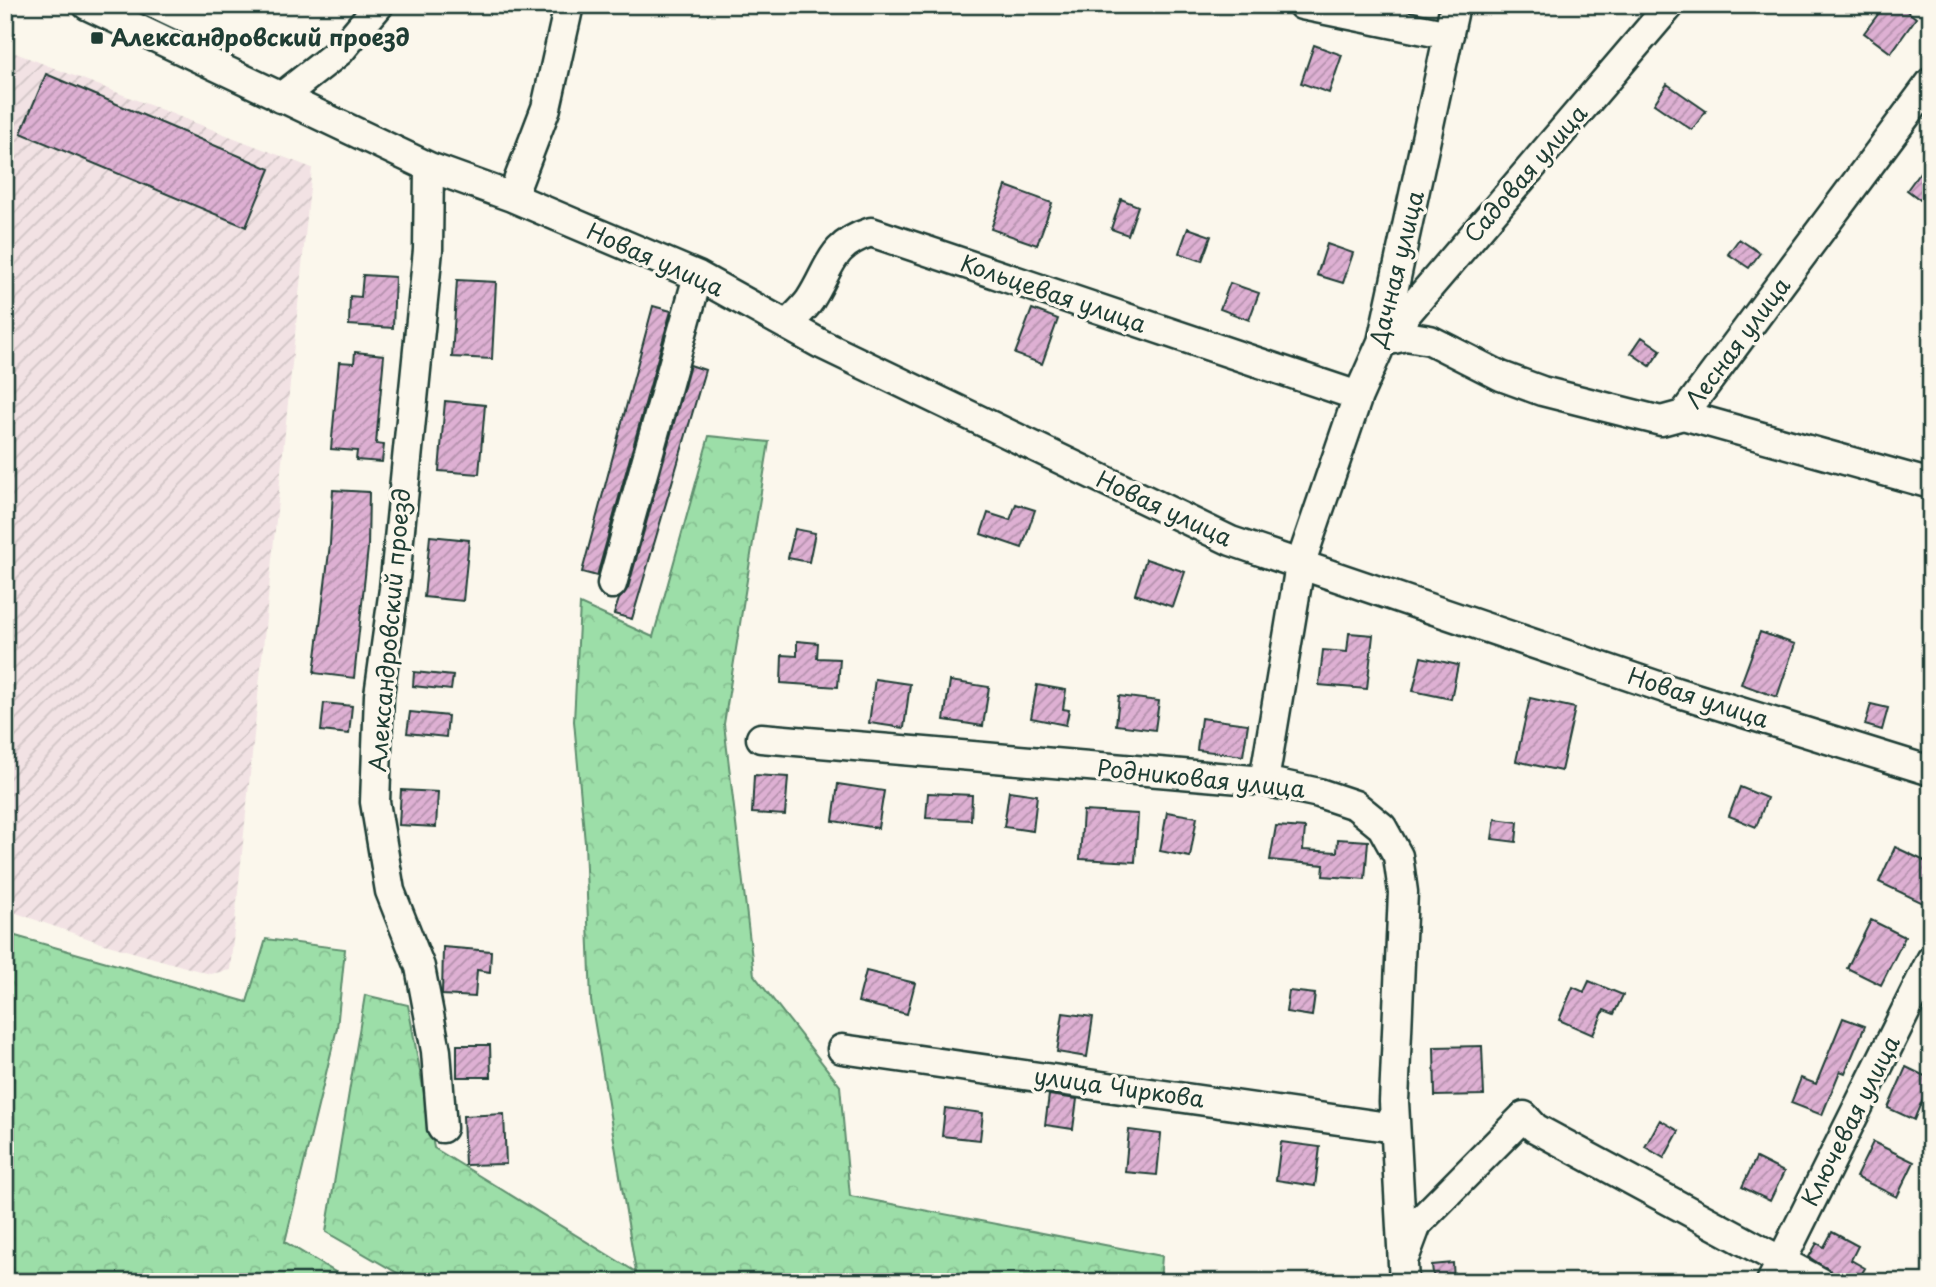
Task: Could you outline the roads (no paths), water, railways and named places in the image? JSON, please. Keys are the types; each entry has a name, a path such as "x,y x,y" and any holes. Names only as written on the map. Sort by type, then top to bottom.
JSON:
{"street":[{"name":"Новая улица","path":"87,5 429,167 512,197 698,276 787,325 1231,541 1676,692 1931,771"},
{"path":"280,97 340,51 379,5"},
{"path":"512,197 546,108 569,5"},
{"path":"1302,5 1449,35"},
{"name":"Дачная улица","path":"1264,781 1300,565 1358,396 1382,342 1455,5"},
{"name":"Садовая улица","path":"1382,342 1670,5"},
{"name":"Лесная улица","path":"1382,342 1406,336 1430,340 1501,376 1542,391 1661,421 1683,415 1931,82"},
{"name":"Александровский проезд","path":"429,167 428,250 394,589 379,695 375,802 390,891 422,979 436,1051 442,1128"},
{"name":"Кольцевая улица","path":"787,325 809,301 833,255 851,239 871,232 1358,396"},
{"path":"612,584 698,276"},
{"path":"1683,415 1931,484"},
{"name":"Родниковая улица","path":"761,738 1264,781 1319,793 1355,805 1382,827 1398,856 1403,892 1395,1128 1403,1271"},
{"name":"Ключевая улица","path":"1775,1272 1931,960"},
{"name":"улица Чиркова","path":"842,1049 1395,1128"},
{"path":"1403,1271 1417,1224 1524,1116 1535,1128 1775,1272 1819,1282"}],"place":[{"name":"Александровский проезд","path":"97,38"}]}
